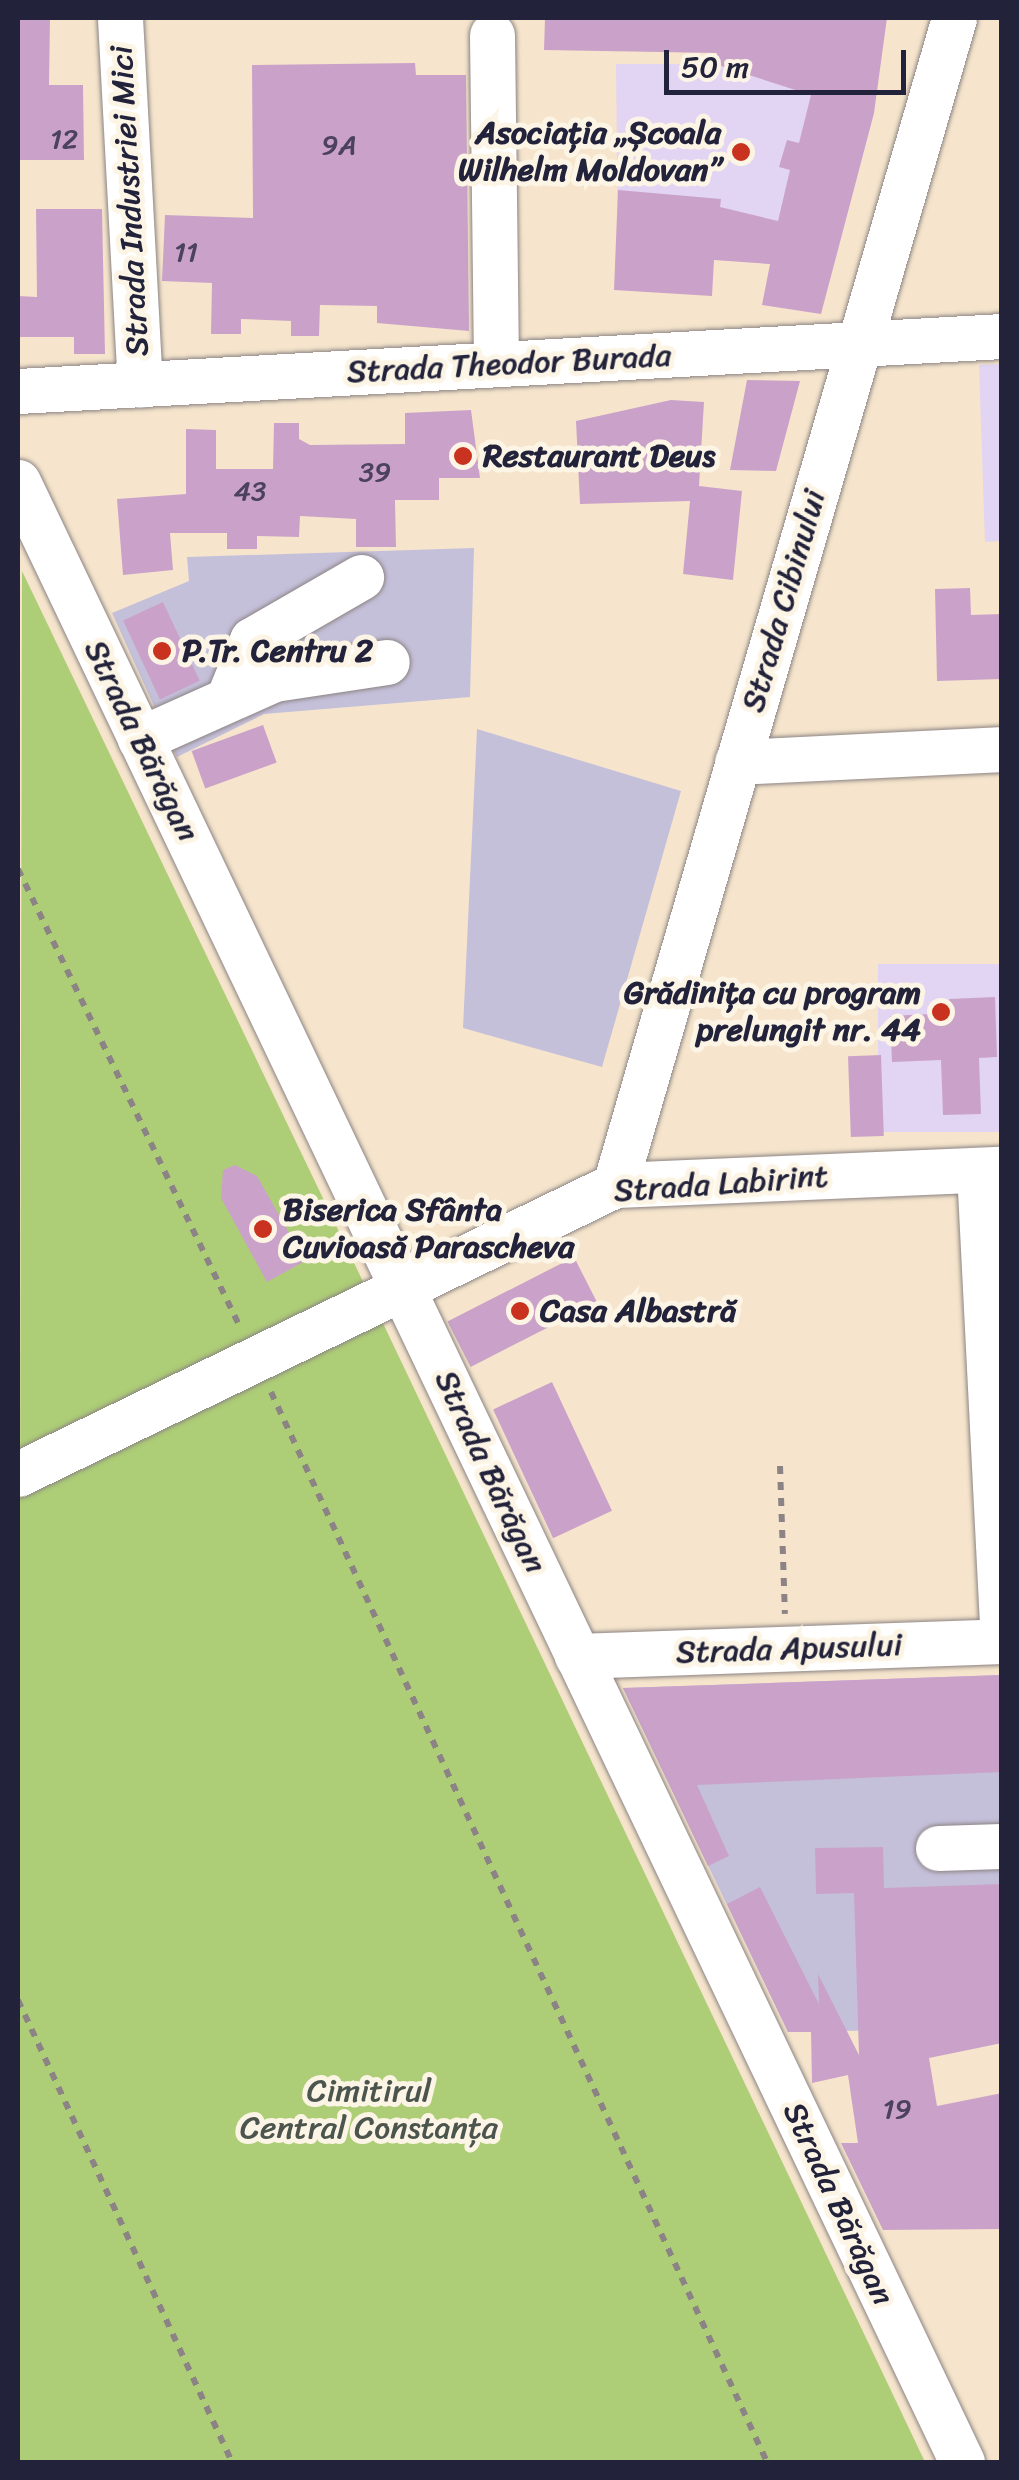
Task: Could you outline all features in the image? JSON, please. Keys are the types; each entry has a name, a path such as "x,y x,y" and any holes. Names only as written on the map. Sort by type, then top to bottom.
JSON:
{"street":[{"name":"Strada Industriei Mici","path":"120,18 140,384"},
{"name":"Strada Cibinului","path":"615,1185 954,18"},
{"path":"492,35 496,364"},
{"name":"Strada Theodor Burada","path":"18,391 1002,336"},
{"name":"Strada Bărăgan","path":"18,482 33,553 140,739 962,2462"},
{"path":"228,700 252,640 360,577"},
{"path":"140,739 274,679 387,662"},
{"path":"737,762 1002,748"},
{"path":"990,1170 992,1440 1002,1618"},
{"name":"Strada Labirint","path":"18,1474 615,1185 990,1170"},
{"name":"Strada Apusului","path":"577,1656 1002,1642"},
{"path":"938,1848 1002,1846"}],"path":[{"path":"18,869 256,1360 767,2462"},
{"path":"780,1466 786,1649"},
{"path":"18,2000 232,2462"}],"shaded area":[{"name":"Asociația „Școala Wilhelm Moldovan”","path":"616,64 715,64 874,113 833,269 618,252"},
{"path":"1001,364 1001,541 985,542 979,365"},
{"path":"474,548 470,697 264,714 177,757 112,613 189,581 187,557"},
{"path":"477,729 681,791 602,1067 463,1028"},
{"name":"Grădinița cu program prelungit nr. 44","path":"878,964 1001,964 1001,1132 878,1132"},
{"path":"1001,1675 1001,2028 788,2032 623,1688"}],"green space":[{"name":"Cimitirul Central Constanța","path":"22,571 380,1317 925,2462 18,2462"}],"building":[{"path":"18,18 50,18 49,85 83,85 84,160 18,160"},
{"path":"545,18 887,18 874,113 821,314 762,305 770,264 714,260 712,296 614,290 618,190 721,199 720,207 778,221 790,170 779,167 787,140 799,143 811,95 715,64 717,53 544,50"},
{"path":"415,63 416,75 466,75 469,331 377,323 377,306 320,305 319,336 291,336 291,321 241,319 241,334 211,334 212,283 162,281 165,215 253,218 252,65"},
{"path":"36,209 102,209 105,354 74,354 74,337 18,337 18,296 37,297"},
{"path":"747,380 800,381 776,471 730,470"},
{"path":"671,400 704,402 699,486 742,491 733,580 683,574 690,501 580,504 576,421"},
{"path":"471,410 480,478 439,478 439,500 395,500 396,547 356,547 356,519 300,516 299,537 257,536 257,549 227,549 227,533 170,533 173,570 123,575 117,499 186,494 186,429 216,430 216,469 273,469 274,423 299,423 299,439 310,445 405,444 405,413"},
{"path":"970,588 971,615 1002,614 1002,679 937,681 935,589"},
{"name":"P.Tr. Centru 2","path":"163,602 200,681 160,699 123,621"},
{"path":"263,725 277,763 205,789 192,751"},
{"path":"995,997 997,1057 979,1058 981,1114 943,1115 941,1060 892,1062 890,1016 950,1013 949,999"},
{"path":"881,1055 884,1136 851,1137 848,1056"},
{"name":"Biserica Sfânta Cuvioasă Parascheva","path":"235,1165 257,1176 305,1261 267,1282 221,1198 223,1170"},
{"name":"Casa Albastră","path":"574,1257 597,1302 471,1367 447,1321"},
{"path":"552,1382 612,1511 553,1538 493,1409"},
{"path":"1002,1675 1002,1772 697,1785 729,1856 708,1866 623,1688"},
{"path":"883,1847 884,1888 1002,1884 1002,2043 929,2058 937,2106 1002,2093 1002,2229 883,2230 841,2143 858,2143 848,2075 812,2083 811,2032 788,2032 727,1904 760,1887 819,2004 818,1974 859,2055 854,1893 816,1894 815,1848"}],"place":[{"name":"Asociația „Școala Wilhelm Moldovan”","path":"741,152"},
{"name":"Restaurant Deus","path":"463,456"},
{"name":"P.Tr. Centru 2","path":"162,651"},
{"name":"Grădinița cu program prelungit nr. 44","path":"941,1012"},
{"name":"Biserica Sfânta Cuvioasă Parascheva","path":"263,1229"},
{"name":"Casa Albastră","path":"520,1311"}]}
